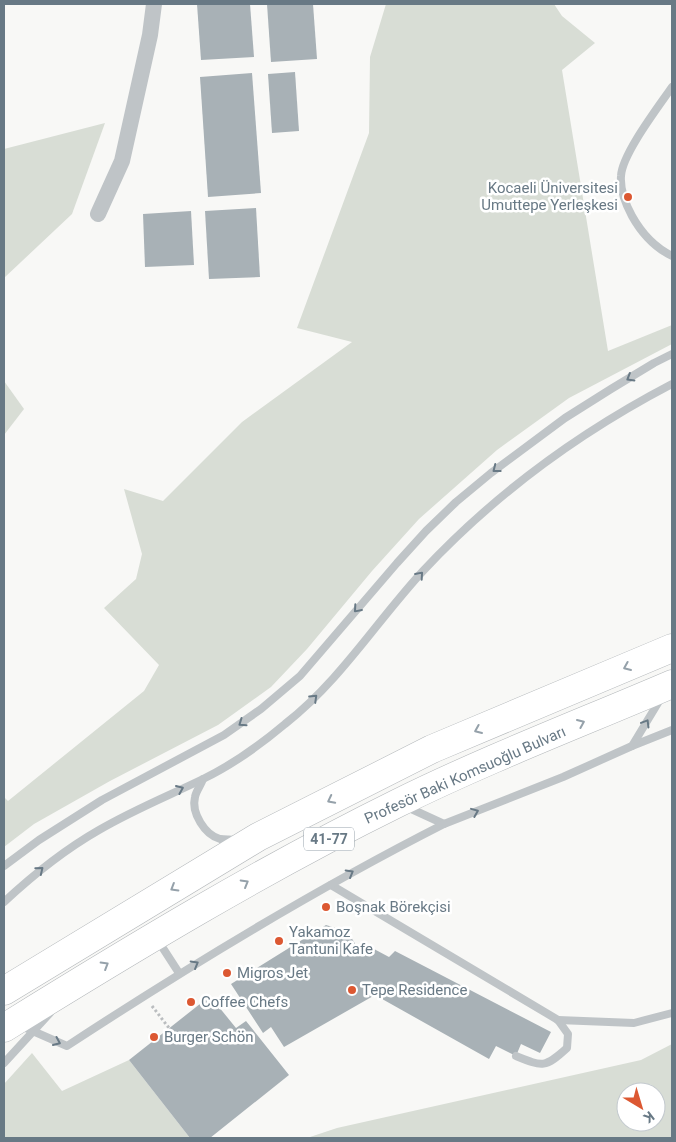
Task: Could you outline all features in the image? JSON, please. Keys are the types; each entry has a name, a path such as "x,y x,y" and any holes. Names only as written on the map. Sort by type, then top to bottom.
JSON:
{"highway":[{"name":"41-77","path":"4,990 258,837 432,749 672,648"},
{"name":"Profesör Baki Komsuoğlu Bulvarı","path":"16,1027 82,979 155,935 252,880 398,803 467,771 670,685"}],"street":[{"path":"98,214 122,161 150,35 154,4"}],"lane":[{"path":"672,87 629,151 621,176 626,204 641,232 660,250 672,256"},
{"path":"4,866 39,840 102,800 224,736 262,709 300,676 397,563 456,502 491,473 565,418 618,384 672,354"},
{"path":"4,902 50,863 85,838 130,813 203,779 242,756 286,724 346,665 423,571 489,508 531,473 584,435 632,405 672,384"},
{"path":"632,746 670,685"},
{"path":"4,1063 16,1027 67,1046 179,973 380,856 444,824 564,777 672,730"},
{"path":"203,779 194,798 199,818 209,833 220,838 236,840 258,837"},
{"path":"398,803 444,824"},
{"path":"331,885 558,1020 568,1034 567,1048 553,1061 538,1065 516,1056"},
{"path":"155,935 179,973"},
{"path":"558,1020 634,1022 672,1013"}],"path":[{"path":"144,996 169,1028"}],"shaded area":[{"path":"386,4 554,4 562,16 595,43 562,70 608,351 672,325 672,344 569,398 497,450 419,519 372,571 307,649 271,687 218,725 110,781 34,824 4,847 4,797 8,801 144,691 159,665 104,608 136,579 142,554 124,489 163,501 242,422 352,342 297,328 369,133 370,57"},
{"path":"105,123 72,214 4,278 4,149"},
{"path":"4,381 24,409 4,435"},
{"path":"672,1044 672,1138 307,1138 337,1128 641,1060"},
{"path":"32,1053 62,1091 129,1060 190,1138 4,1138 4,1084"}],"building":[{"path":"197,4 250,4 254,57 201,60"},
{"path":"267,4 313,4 317,59 271,62"},
{"path":"295,72 299,131 272,133 268,74"},
{"path":"252,73 261,193 208,197 200,77"},
{"path":"256,208 260,277 209,279 205,211"},
{"path":"191,211 194,265 145,267 143,214"},
{"name":"Tepe Residence","path":"326,925 348,932 360,952 374,949 389,957 395,951 551,1032 540,1053 521,1044 516,1056 496,1046 489,1059 375,995 284,1047 271,1027 263,1033 231,984"},
{"path":"210,996 236,1028 246,1021 289,1075 210,1138 190,1138 129,1060"}],"place":[{"name":"Kocaeli Üniversitesi Umuttepe Yerleşkesi","path":"628,197"},
{"name":"Boşnak Börekçisi","path":"326,907"},
{"name":"Yakamoz Tantuni Kafe","path":"279,941"},
{"name":"Migros Jet","path":"227,973"},
{"name":"Tepe Residence","path":"352,990"},
{"name":"Coffee Chefs","path":"191,1002"},
{"name":"Burger Schön","path":"154,1037"}]}
